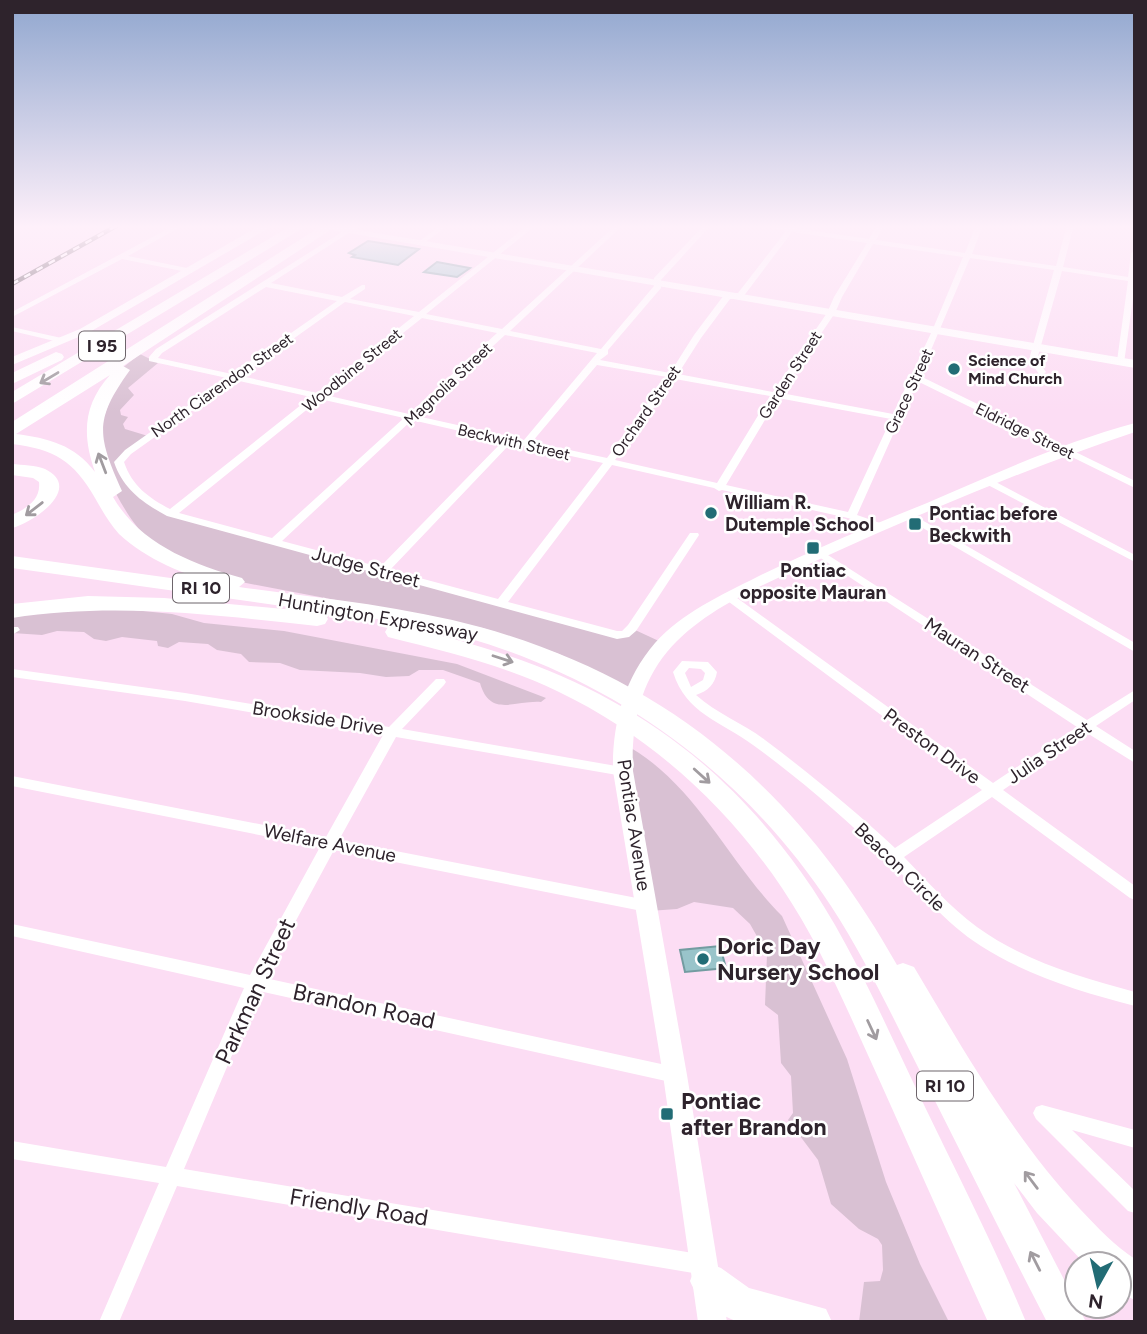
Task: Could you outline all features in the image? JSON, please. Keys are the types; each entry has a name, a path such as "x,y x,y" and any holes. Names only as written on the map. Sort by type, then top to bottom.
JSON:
{"highway":[{"name":"I 95","path":"12,399 199,287"},
{"name":"I 95","path":"12,416 236,287"},
{"path":"17,436 239,287"},
{"path":"170,556 137,528 114,493 94,439 94,413 107,386 130,363 239,287"},
{"path":"14,374 191,292"},
{"path":"17,436 56,448 78,460 122,525 146,544 198,570 231,581 390,616"},
{"path":"12,469 38,473 50,484 47,497 36,510 12,522"},
{"name":"Huntington Expressway","path":"12,562 453,627 522,647 589,675 645,705 699,741 734,770 783,820 842,898 882,967 1067,1322"},
{"name":"Huntington Expressway","path":"12,576 430,639 490,655 540,673 587,695 632,721 676,752 718,789 778,860 817,922 868,1021 1007,1322"},
{"path":"13,624 75,603 132,603 317,620"},
{"path":"813,857 880,939 1032,1182 1067,1222 1097,1250"},
{"path":"707,1273 724,1297 744,1307 811,1321"},
{"path":"776,1322 811,1321"}],"main road":[{"path":"14,374 63,341 161,287"},
{"path":"682,287 1135,364"},
{"name":"Pontiac Avenue","path":"713,1322 623,764 628,708 652,660 688,623 729,597 879,526 1066,451 1135,428"}],"street":[{"path":"12,315 64,287"},
{"name":"Beckwith Street","path":"259,287 152,356 152,359 609,464 851,516 879,526"},
{"path":"280,287 605,352"},
{"name":"North Ciarendon Street","path":"119,462 128,452 232,377 362,287"},
{"name":"Woodbine Street","path":"171,513 455,287"},
{"name":"Magnolia Street","path":"274,542 552,287"},
{"path":"525,444 597,362 657,287"},
{"name":"Orchard Street","path":"501,603 609,464 727,297 740,295 746,287"},
{"name":"Garden Street","path":"719,488 776,394 831,313 844,287"},
{"name":"Grace Street","path":"851,516 954,287"},
{"path":"1042,372 1034,361 1053,287"},
{"path":"1121,361 1132,287"},
{"path":"12,329 63,341"},
{"path":"597,362 896,416"},
{"name":"Eldridge Street","path":"915,377 1135,485"},
{"path":"383,571 508,440"},
{"name":"Judge Street","path":"119,462 124,476 135,490 171,513 617,635 625,634 632,628 694,535"},
{"path":"990,482 1135,559"},
{"path":"908,515 1135,648"},
{"name":"Mauran Street","path":"820,553 1135,758"},
{"name":"Preston Drive","path":"729,597 1135,894"},
{"name":"Brookside Drive","path":"12,673 623,764"},
{"name":"Parkman Street","path":"109,1322 255,982 329,843 393,731 440,682"},
{"name":"Beacon Circle","path":"690,692 706,711 749,734 894,856 945,911 997,949 1068,981 1135,999"},
{"name":"Julia Street","path":"894,856 1135,694"},
{"name":"Welfare Avenue","path":"12,781 647,906"},
{"name":"Brandon Road","path":"12,930 675,1074"},
{"path":"1135,1139 1042,1113 1135,1204"},
{"name":"Friendly Road","path":"12,1150 172,1176 707,1273"}],"shaded area":[{"path":"140,354 158,363 128,388 134,395 120,410 121,415 128,417 123,424 125,429 148,436 121,459 123,477 170,514 620,634 633,629 661,642 629,688 559,654 483,628 246,583 199,568 163,552 145,537 127,513 94,445 121,369"},
{"path":"105,607 172,614 204,623 284,631 457,664 546,698 541,702 497,704 484,694 480,683 443,670 419,670 409,676 386,677 300,670 280,663 249,662 241,654 217,650 208,644 179,642 168,648 158,646 157,641 122,637 106,641 94,639 84,632 57,631 42,635 12,633 12,616"},
{"path":"622,743 647,759 690,799 762,894 782,916 847,1059 886,1182 920,1264 949,1322 859,1322 864,1282 880,1281 883,1270 882,1245 878,1239 859,1229 831,1204 818,1160 788,1120 793,1113 791,1076 781,1063 778,1015 765,1005 767,954 750,924 733,908 694,902 677,909 649,911"}],"building":[{"name":"Doric Day Nursery School","path":"720,946 726,968 685,972 680,950"}],"place":[{"name":"Science of Mind Church","path":"954,369"},
{"name":"William R. Dutemple School","path":"711,513"},
{"name":"Pontiac before Beckwith","path":"915,524"},
{"name":"Pontiac opposite Mauran","path":"813,548"},
{"name":"Doric Day Nursery School","path":"703,959"},
{"name":"Pontiac after Brandon","path":"667,1114"}]}
